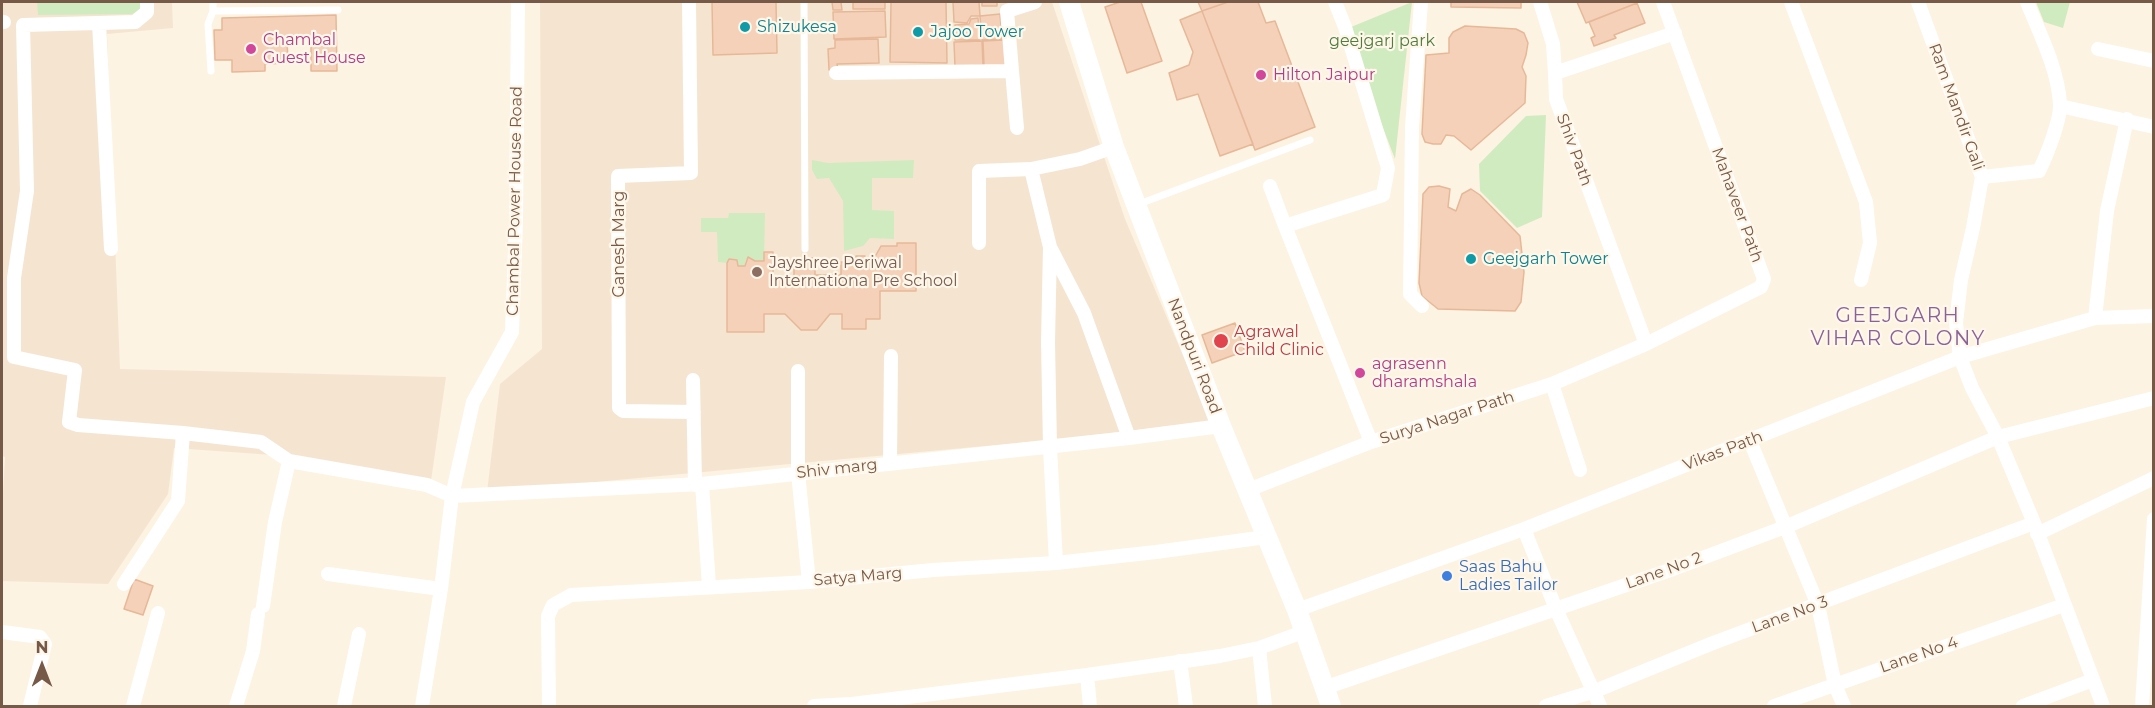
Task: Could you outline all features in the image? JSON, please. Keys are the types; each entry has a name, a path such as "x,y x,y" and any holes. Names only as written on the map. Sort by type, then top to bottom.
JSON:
{"street":[{"path":"147,2 147,12 135,22 23,25 27,191 14,278 14,357 75,370 69,422 78,425 261,442 289,461 427,485 452,496 441,589 422,706"},
{"name":"Chambal Power House Road","path":"452,496 473,402 512,332 516,222 518,2"},
{"name":"Ganesh Marg","path":"689,2 691,173 618,176 619,408 623,411 694,412"},
{"path":"1017,128 1007,11 1035,2"},
{"name":"Nandpuri Road","path":"1069,2 1114,147 1221,426 1297,610 1327,697"},
{"path":"1285,226 1383,195 1388,168 1345,27 1335,2"},
{"path":"1421,2 1412,127 1410,294 1422,306"},
{"name":"Shiv Path","path":"1540,2 1553,44 1556,99 1646,344"},
{"name":"Mahaveer Path","path":"1646,344 1761,287 1764,279 1663,2"},
{"path":"1791,2 1866,202 1870,243 1861,280"},
{"name":"Ram Mandir Gali","path":"1918,2 1982,177 1961,280 1956,323 1960,357"},
{"path":"1982,177 2039,171 2047,154 2060,106 2052,66 2027,2"},
{"path":"99,23 111,249"},
{"path":"1555,73 1675,33"},
{"path":"2098,49 2154,61"},
{"path":"836,73 1012,71"},
{"path":"2060,106 2127,119 2154,127"},
{"path":"2095,318 2107,211 2127,119"},
{"path":"979,243 979,171 1031,169 1080,159 1114,147"},
{"path":"1031,169 1050,248 1084,313 1129,438"},
{"path":"1270,186 1371,442"},
{"path":"1050,248 1048,342 1056,563"},
{"name":"Vikas Path","path":"1297,610 1524,529 1960,357 2095,318 2154,316"},
{"name":"Surya Nagar Path","path":"1248,490 1371,442 1552,384 1646,344"},
{"path":"890,464 891,356"},
{"path":"1960,357 1972,388 1998,437 2036,528 2103,706"},
{"path":"798,371 798,473 809,582"},
{"path":"693,380 699,485 709,586"},
{"path":"1552,384 1580,470"},
{"name":"Lane No 2","path":"1327,697 1556,609 1785,527 1998,437 2154,398"},
{"name":"Shiv marg","path":"452,496 699,485 1221,426"},
{"path":"124,584 178,501 183,433"},
{"path":"1750,441 1818,605 1834,685 1844,706"},
{"path":"236,706 253,651 275,522 289,461"},
{"name":"Lane No 3","path":"1546,706 1594,691 1713,643 2036,528 2154,478"},
{"path":"2142,706 2154,519"},
{"path":"1524,529 1556,609 1600,706"},
{"name":"Satya Marg","path":"549,706 548,615 553,605 571,595 809,582 933,570 1056,563 1266,537"},
{"path":"328,574 441,589"},
{"name":"Lane No 4","path":"1774,706 2064,605"},
{"path":"133,706 158,613"},
{"path":"2,632 40,637 45,644 30,706"},
{"path":"814,706 852,704 1088,675 1259,648 1303,632"},
{"path":"345,706 359,634"},
{"path":"1259,648 1265,706"},
{"path":"1180,661 1186,706"},
{"path":"1088,675 1090,706"},
{"path":"2023,706 2093,680"}],"lane":[{"path":"211,71 208,24 213,11 213,2"},
{"path":"804,2 805,249"},
{"path":"213,11 338,10"},
{"path":"1137,205 1310,140"}],"shaded area":[{"path":"2,2 172,2 173,28 107,34 120,369 446,377 431,481 301,457 174,448 168,494 108,584 2,581 5,457 2,456"},
{"path":"540,2 1052,2 1125,219 1211,421 1061,439 487,492 500,384 542,349"}],"green space":[{"path":"37,2 143,2 140,9 132,14 38,15"},
{"name":"geejgarj park","path":"1412,2 1395,159 1371,97 1351,27"},
{"path":"2036,2 2070,2 2063,28 2044,22"},
{"path":"1546,115 1542,217 1517,228 1480,191 1479,164 1526,116"},
{"path":"812,160 828,163 914,160 913,178 872,178 872,210 894,211 894,239 870,238 863,246 844,251 843,201 829,178 817,179 812,170"},
{"path":"729,213 765,213 764,261 755,261 748,257 745,266 738,266 737,260 729,259 727,263 718,262 717,232 701,232 701,218 728,218"}],"building":[{"name":"Shizukesa","path":"712,2 776,2 777,53 713,55"},
{"path":"832,2 841,2 842,10 833,10"},
{"path":"853,2 885,2 885,9 853,9"},
{"name":"Jajoo Tower","path":"891,2 946,2 947,63 890,62"},
{"path":"953,2 979,2 980,16 971,16 967,23 954,22"},
{"path":"982,2 997,2 997,6 982,6"},
{"path":"1120,2 1141,2 1162,61 1127,73 1105,7"},
{"path":"1198,2 1228,2 1202,11"},
{"name":"Hilton Jaipur","path":"1228,2 1258,2 1266,23 1275,21 1315,127 1255,150 1202,11"},
{"path":"1451,2 1521,2 1521,8 1451,7"},
{"path":"1577,2 1636,2 1637,3 1586,23"},
{"path":"1637,3 1645,23 1614,35 1616,38 1594,46 1591,38 1595,36 1589,22"},
{"path":"885,11 886,37 834,39 833,12"},
{"path":"1202,11 1253,144 1220,156 1198,94 1177,100 1169,73 1189,65 1193,52 1180,20"},
{"path":"1000,14 1002,39 982,40 980,16"},
{"name":"Chambal Guest House","path":"336,15 337,71 311,71 311,38 287,39 288,63 265,64 265,71 232,72 232,60 215,60 214,30 222,30 222,18"},
{"path":"978,18 980,40 955,40 955,25 969,24 971,19"},
{"path":"1465,26 1516,29 1524,33 1528,43 1522,67 1526,76 1525,103 1471,150 1454,136 1446,135 1441,144 1433,144 1425,142 1422,134 1426,55 1449,53 1449,38 1453,32"},
{"path":"878,39 879,63 837,64 838,70 829,70 828,49 835,48 835,40"},
{"path":"1003,40 1007,66 984,66 983,41"},
{"path":"982,41 983,65 955,67 954,42"},
{"name":"Geejgarh Tower","path":"1439,186 1450,189 1448,207 1456,211 1462,194 1471,189 1480,195 1520,236 1524,272 1521,302 1515,311 1438,309 1422,296 1419,283 1423,194 1429,187"},
{"path":"897,243 916,243 916,291 880,291 880,319 866,319 866,329 842,329 842,314 830,314 817,330 801,330 785,314 764,314 764,332 727,332 727,263 729,259 737,260 738,266 745,266 748,257 755,261 764,261 764,252 773,252 773,278 794,278 794,258 815,258 815,275 841,275 841,262 856,262 856,256 865,256 865,260 870,260 881,246 897,246"},
{"path":"1235,323 1245,351 1212,363 1202,335"},
{"path":"134,579 153,586 143,615 124,609"}],"place":[{"name":"Shizukesa","path":"745,27"},
{"name":"Jajoo Tower","path":"918,32"},
{"name":"Chambal Guest House","path":"251,49"},
{"name":"Hilton Jaipur","path":"1261,75"},
{"name":"Geejgarh Tower","path":"1471,259"},
{"name":"Jayshree Periwal Internationa Pre School","path":"757,272"},
{"name":"Agrawal Child Clinic","path":"1221,341"},
{"name":"agrasenn dharamshala","path":"1360,373"},
{"name":"Saas Bahu Ladies Tailor","path":"1447,576"}],"district":[{"name":"GEEJGARH VIHAR COLONY","path":"1898,328"}]}
